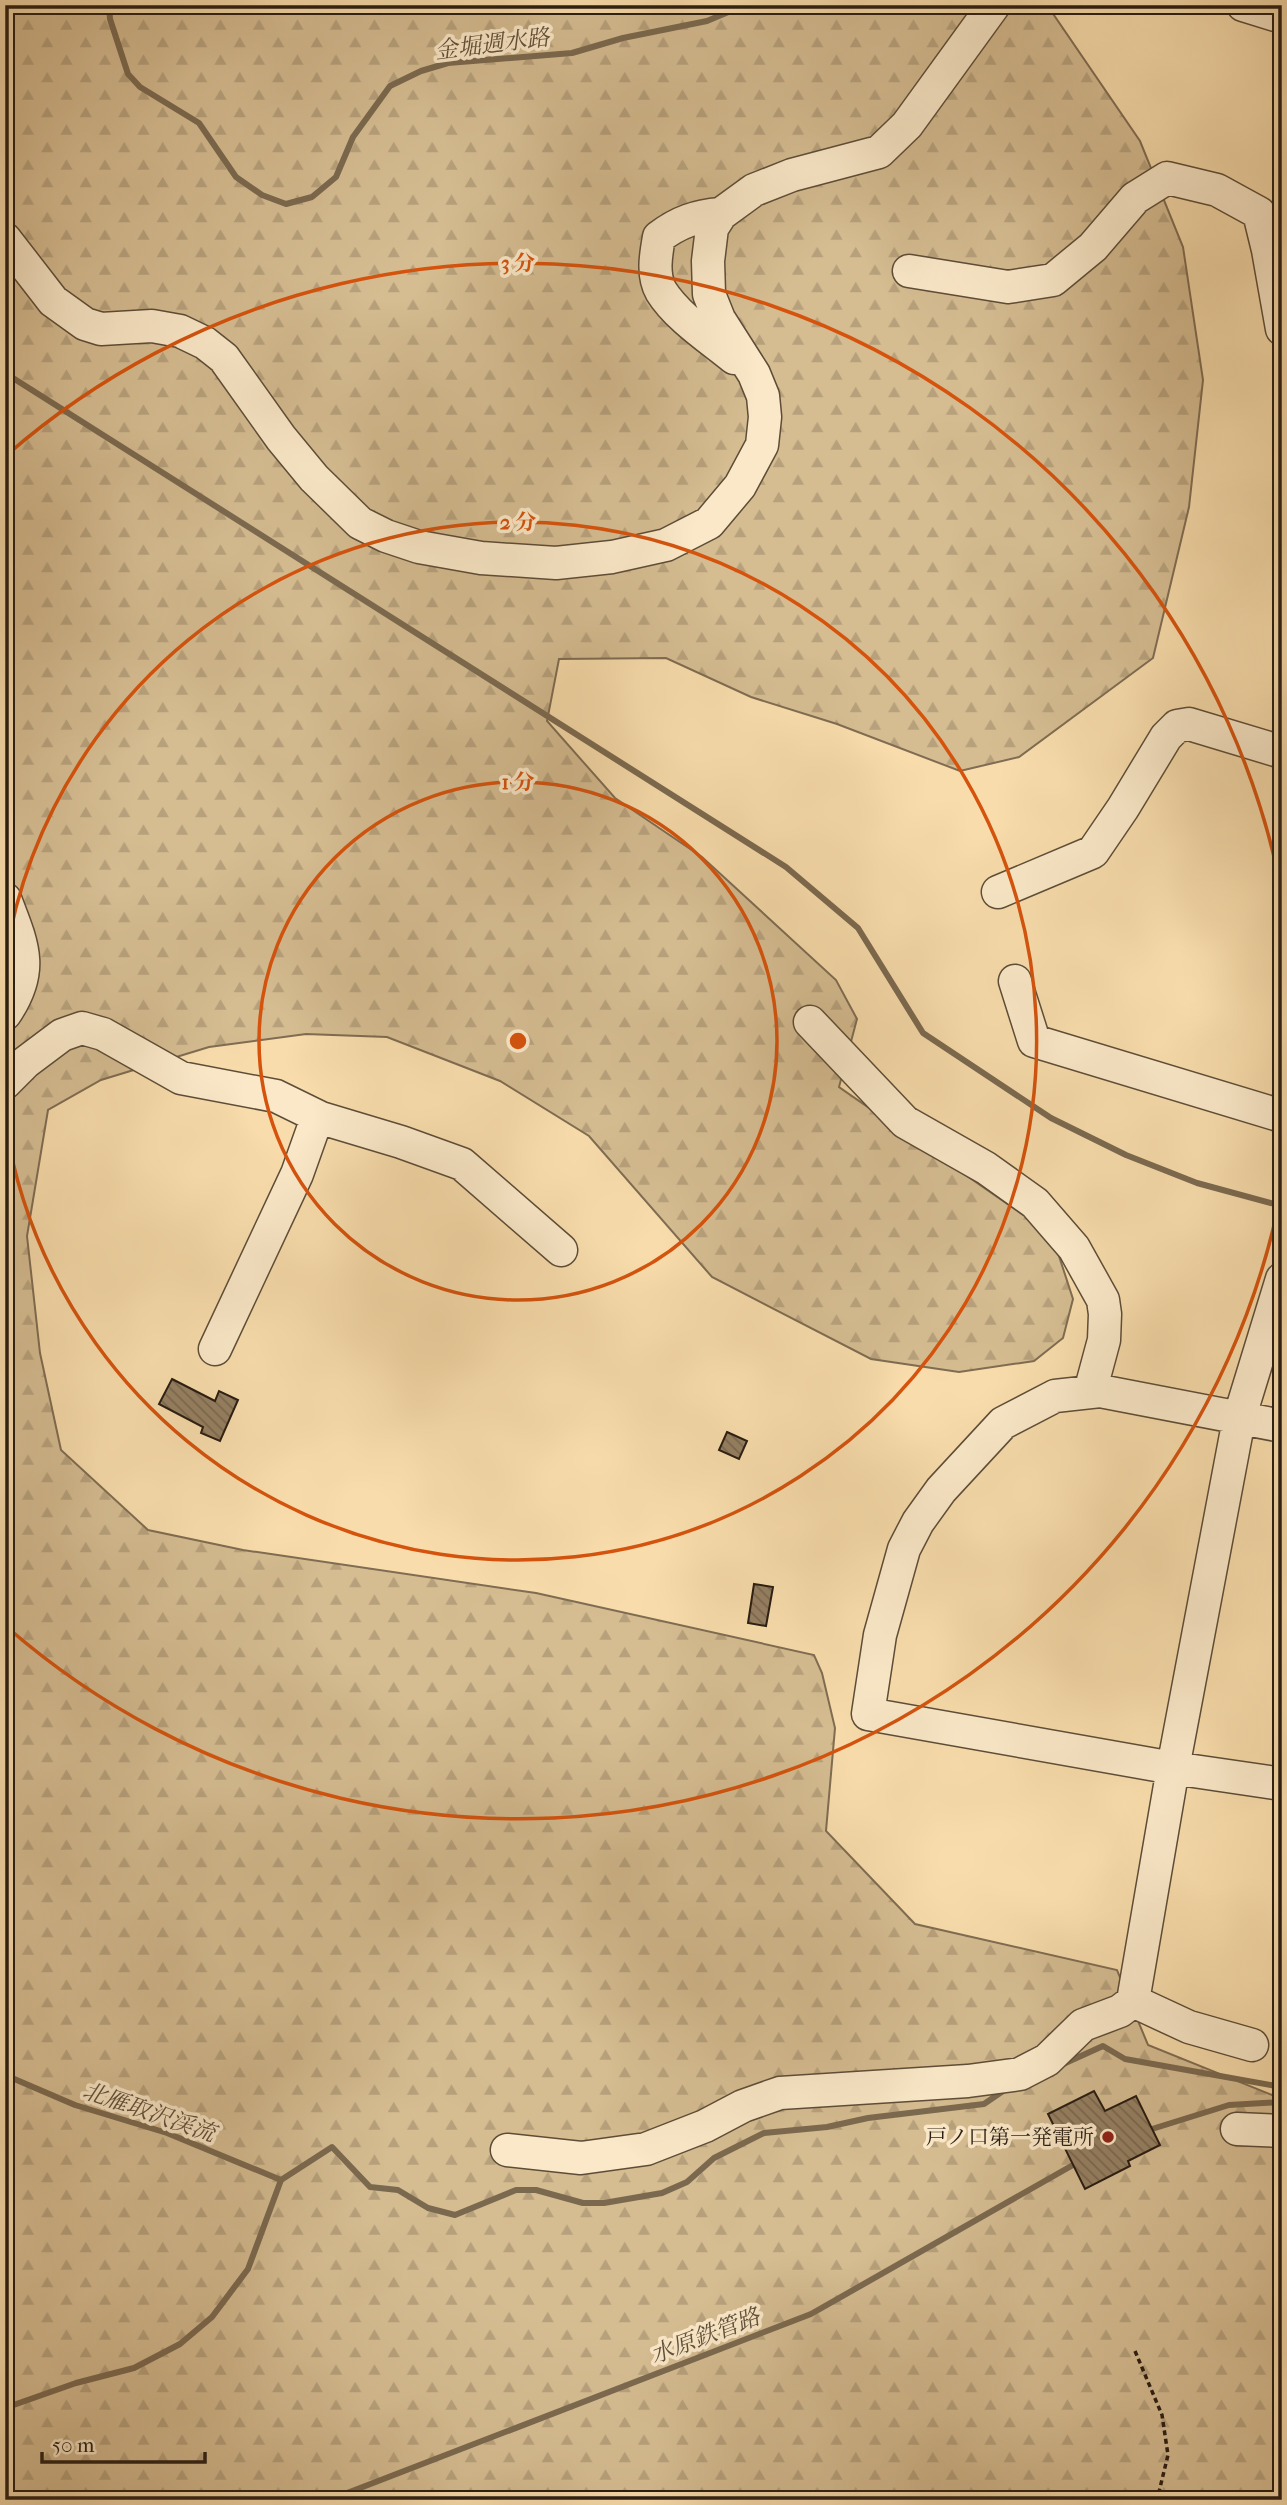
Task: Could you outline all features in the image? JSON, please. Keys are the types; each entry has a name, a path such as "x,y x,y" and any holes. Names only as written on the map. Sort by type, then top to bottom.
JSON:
{"street":[{"path":"5,239 53,301 85,324 101,329 152,326 180,331 205,343 224,358 281,439 314,478 359,523 386,536 431,549 481,558 567,562 612,557 666,545 709,523 740,486 762,445 765,417 763,396 754,374 719,319 709,294 708,261 712,228 721,214 754,190 792,175 879,152 906,125 994,5"},
{"path":"1243,5 1282,17"},
{"path":"909,271 1008,287 1053,280 1093,247 1135,198 1167,178 1217,190 1259,213 1282,329"},
{"path":"721,214 701,216 676,224 659,237 654,261 660,290 686,319 754,374"},
{"path":"998,892 1093,852 1166,737 1177,726 1189,724 1282,752"},
{"path":"5,899 18,933 25,966 19,995 5,1014"},
{"path":"1015,981 1034,1041 1282,1116"},
{"path":"810,1022 905,1122 986,1168 1035,1203 1074,1248 1102,1300 1105,1314 1104,1340 1090,1392"},
{"path":"5,1083 26,1062 62,1035 82,1028 103,1034 181,1078 276,1096 321,1118 462,1164 561,1250"},
{"path":"215,1349 297,1174 313,1129 321,1118"},
{"path":"508,2150 581,2158 646,2149 780,2092 968,2081 1020,2074 1047,2060 1083,2025 1120,2011 1133,2001 1238,1419 1282,1279"},
{"path":"1282,1426 1100,1391 1055,1396 1003,1423 941,1490 918,1522 904,1549 880,1635 868,1714 1173,1768 1282,1784"},
{"path":"1133,2001 1189,2027 1252,2045"},
{"path":"1237,2129 1282,2131"}],"path":[{"path":"1135,2351 1162,2415 1168,2455 1157,2500"}],"green space":[{"path":"5,5 1047,5 1140,141 1183,247 1203,380 1189,507 1153,658 1019,757 960,771 837,724 751,697 666,658 559,659 547,721 615,798 702,857 836,980 857,1019 839,1087 1032,1221 1058,1253 1073,1299 1063,1338 1034,1361 959,1372 871,1359 712,1277 589,1136 500,1081 387,1037 306,1034 209,1047 101,1080 48,1110 27,1236 40,1353 61,1450 148,1530 243,1550 536,1593 814,1655 822,1673 835,1728 826,1831 915,1924 1117,1970 1148,2045 1282,2099 1282,2500 5,2500"}],"building":[{"path":"172,1379 215,1401 219,1391 238,1400 220,1441 201,1433 203,1427 159,1404"},
{"path":"727,1432 747,1441 739,1459 719,1450"},
{"path":"754,1584 773,1587 766,1626 748,1623"},
{"name":"戸ノ口第一発電所","path":"1094,2091 1105,2111 1136,2096 1160,2145 1128,2161 1130,2166 1085,2189 1048,2114"}],"waterway":[{"name":"金堀週水路","path":"109,5 110,19 128,74 140,87 199,123 236,177 262,195 286,204 312,197 336,177 353,137 390,86 421,71 448,63 572,53 623,38 707,21 745,5"},
{"path":"5,373 786,867 858,928 923,1033 1051,1118 1126,1155 1197,1183 1282,1206"},
{"path":"1061,2065 1103,2046 1125,2059 1282,2087"},
{"name":"北雁取沢渓流","path":"5,2075 75,2105 167,2133 281,2180"},
{"path":"5,2408 76,2383 134,2368 180,2344 212,2317 248,2269 281,2180 332,2147 370,2187 398,2190 428,2208 455,2215 516,2190 536,2190 583,2203 604,2203 662,2193 687,2182 714,2158 764,2133 827,2127 868,2118 984,2104 1006,2089"},
{"path":"1152,2129 1229,2105 1282,2102"},
{"name":"水原鉄管路","path":"329,2500 811,2314 1073,2165"}],"place":[{"name":"戸ノ口第一発電所","path":"1108,2137"}]}
